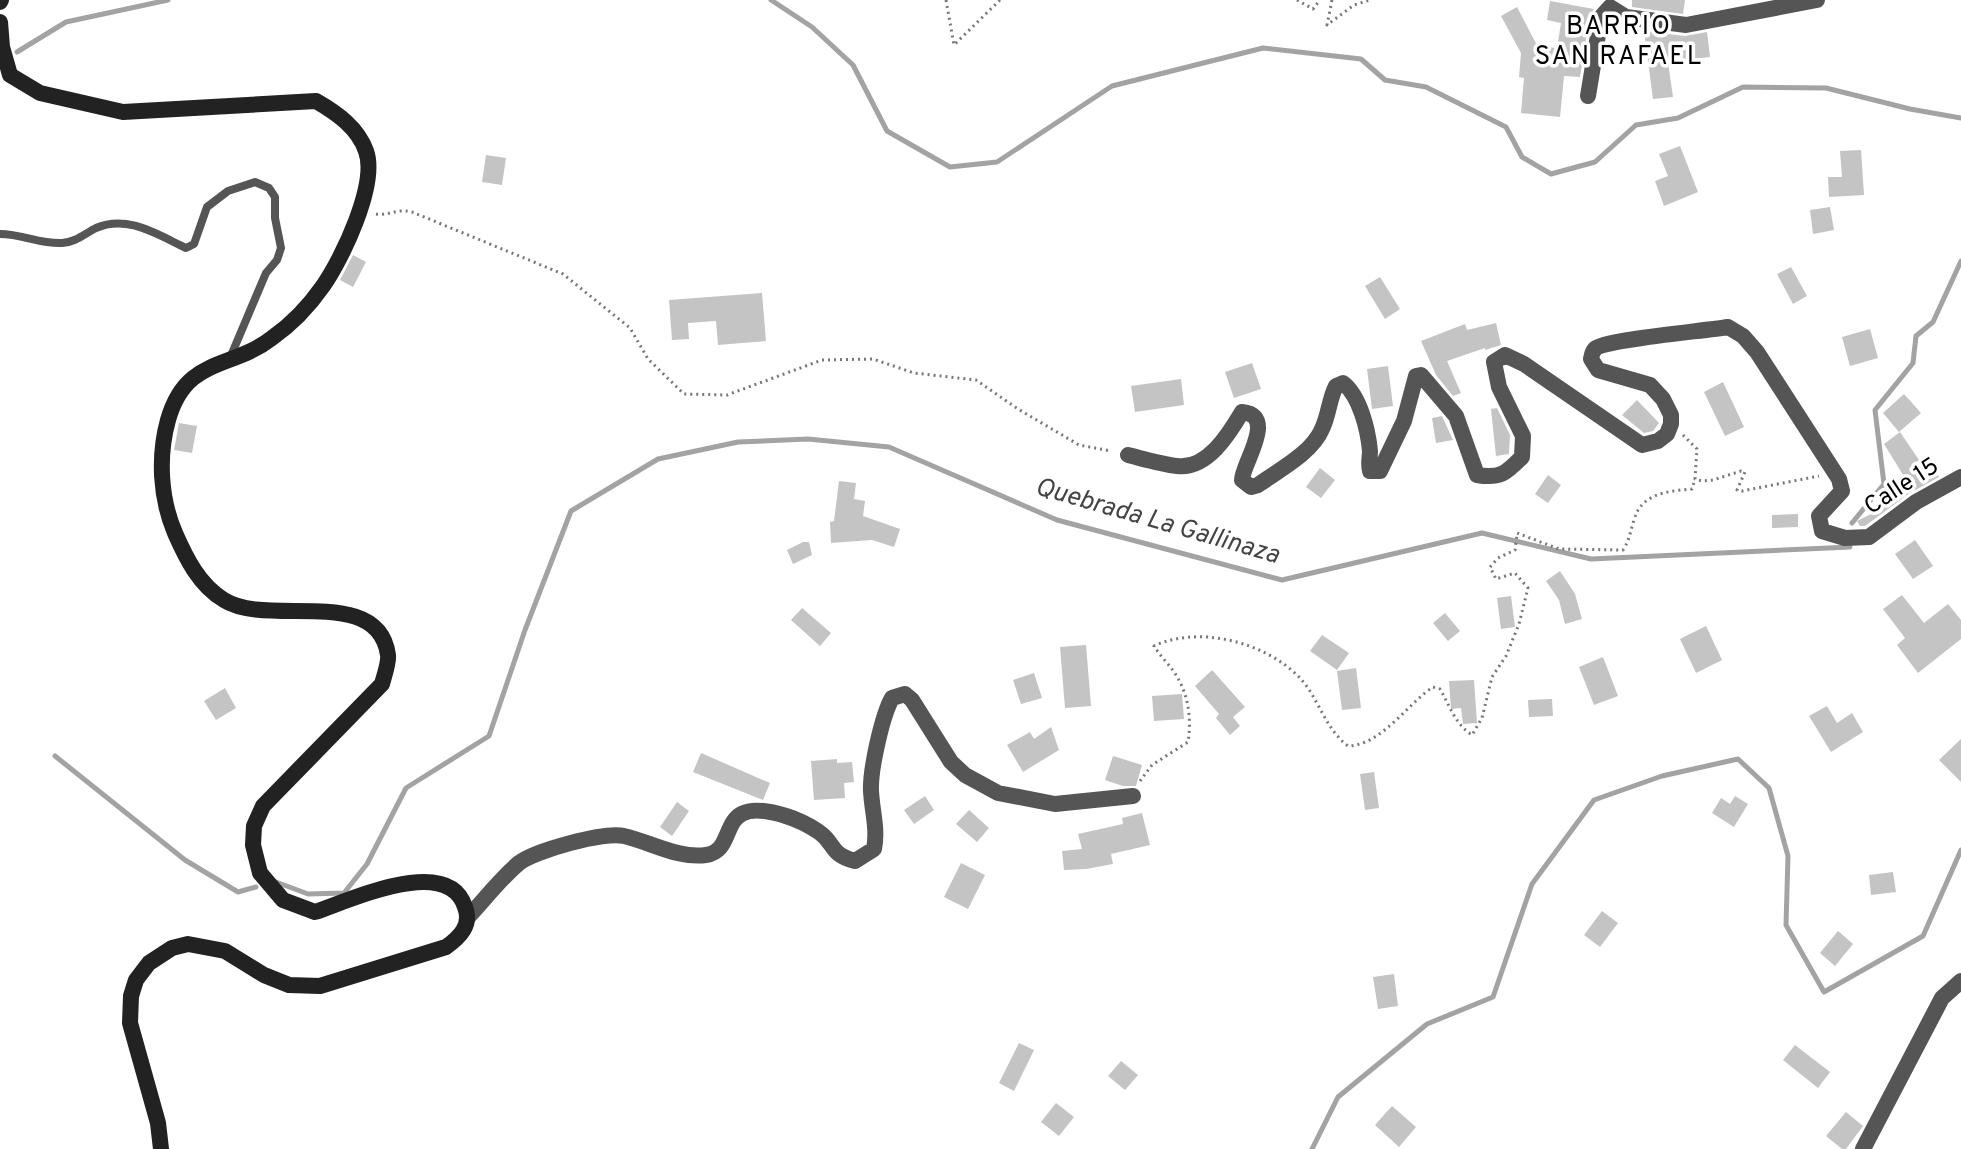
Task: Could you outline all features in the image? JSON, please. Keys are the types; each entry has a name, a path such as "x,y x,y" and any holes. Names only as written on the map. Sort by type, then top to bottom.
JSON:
{"main road":[{"path":"0,22 2,47 10,75 40,93 123,112 316,101 333,111 356,132 367,153 369,172 361,210 325,283 303,311 270,340 201,372 186,384 175,399 167,424 163,495 187,560 209,589 226,602 264,611 330,611 354,615 367,621 381,634 389,657 382,684 263,806 254,826 253,845 260,873 283,900 315,912 388,887 426,881 447,885 461,894 469,916 462,936 446,947 320,986 289,985 264,975 225,951 188,944 172,948 149,963 136,980 131,996 130,1023 158,1123 161,1149"}],"street":[{"path":"1588,96 1601,17 1608,4 1626,17 1686,25 1817,0"},
{"path":"1128,455 1181,467 1204,458 1226,438 1242,412 1248,412 1255,418 1259,437 1242,472 1242,480 1251,487 1258,485 1301,453 1321,432 1332,394 1336,386 1343,383 1351,391 1364,426 1370,471 1380,471 1404,421 1412,383 1416,376 1421,375 1456,416 1477,475 1492,478 1507,472 1522,457 1523,436 1499,387 1494,362 1505,355 1524,364 1642,445 1658,441 1667,434 1671,415 1663,399 1650,385 1598,370 1591,359 1592,352 1596,348 1621,342 1728,327 1743,336 1757,352 1834,472"},
{"name":"Calle 15","path":"1834,472 1842,491 1819,516 1822,531 1845,538 1869,537 1916,502 1961,477"},
{"path":"469,916 521,861 581,839 619,834 690,856 710,855 722,847 735,817 747,811 785,816 797,821 820,832 839,857 855,861 874,849 877,834 871,789 886,709 892,698 905,694 912,700 951,762 965,775 998,793 1055,804 1133,796"},
{"path":"1863,1149 1942,998 1961,981"}],"lane":[{"path":"0,234 16,234 40,243 66,243 114,223 129,223 186,248 194,244 207,207 237,187 255,182 264,184 275,197 275,218 281,248 277,260 266,273 230,359"}],"path":[{"path":"946,0 954,45 1000,0"},
{"path":"1297,0 1313,9 1320,0"},
{"path":"1332,0 1327,25 1354,5 1370,0"},
{"path":"361,210 381,215 399,209 412,212 563,274 630,328 648,359 684,394 727,395 822,360 873,359 914,373 976,380 1079,445 1128,455"},
{"path":"1133,796 1142,776 1152,765 1188,742 1190,727 1182,688 1173,670 1162,660 1154,646 1163,642 1209,636 1231,640 1279,661 1299,677 1329,728 1348,746 1357,746 1390,726 1415,699 1433,687 1440,689 1455,719 1462,729 1472,735 1482,718 1492,677 1506,656 1519,624 1528,588 1515,573 1496,579 1490,567 1498,558 1515,550 1517,533 1559,549 1623,550 1632,536 1638,509 1650,498 1665,492 1692,489 1697,449 1671,424"},
{"path":"1695,479 1713,480 1745,472 1737,490 1742,491 1834,472"}],"building":[{"path":"1632,0 1685,0 1683,14 1632,7"},
{"path":"1550,1 1594,9 1590,15 1580,77 1564,76 1560,117 1521,113 1524,78 1519,77 1521,53 1501,16 1517,7 1541,53 1542,47 1557,48 1561,23 1547,20"},
{"path":"1644,31 1685,36 1707,32 1710,57 1668,62 1673,97 1653,99"},
{"path":"1680,146 1698,192 1664,206 1655,181 1668,176 1659,154"},
{"path":"1861,150 1864,195 1829,197 1828,177 1842,177 1840,151"},
{"path":"486,155 506,158 502,185 482,182"},
{"path":"1830,207 1834,230 1813,234 1810,210"},
{"path":"353,255 366,262 353,287 340,280"},
{"path":"1791,267 1807,296 1793,304 1777,274"},
{"path":"1380,277 1400,309 1385,319 1365,286"},
{"path":"762,293 766,341 718,345 716,321 688,323 689,339 672,340 669,300"},
{"path":"1496,323 1501,345 1447,361 1461,393 1453,396 1436,375 1421,341 1465,324 1467,330"},
{"path":"1870,329 1878,358 1850,366 1842,337"},
{"path":"1252,363 1261,389 1234,398 1225,372"},
{"path":"1388,366 1393,406 1372,409 1367,369"},
{"path":"1181,379 1184,405 1135,412 1131,386"},
{"path":"1723,382 1744,427 1725,436 1704,392"},
{"path":"1904,394 1921,413 1899,432 1883,413"},
{"path":"1637,400 1659,423 1653,431 1644,433 1622,415"},
{"path":"1497,408 1510,435 1509,454 1496,456 1491,409"},
{"path":"1442,416 1453,440 1436,443 1432,418"},
{"path":"179,423 197,426 192,453 174,450"},
{"path":"1900,432 1928,470 1933,467 1939,477 1910,493 1865,526 1860,526 1857,521 1875,512 1873,507 1908,483 1884,444"},
{"path":"1320,468 1335,480 1321,498 1306,487"},
{"path":"1548,475 1561,485 1548,503 1535,494"},
{"path":"839,481 856,483 854,499 865,501 863,516 900,529 894,547 872,540 831,543 830,522 834,521"},
{"path":"1798,514 1798,527 1772,528 1772,515"},
{"path":"1915,540 1933,566 1913,579 1895,554"},
{"path":"809,542 812,555 793,564 787,550"},
{"path":"1560,571 1575,594 1582,619 1565,624 1559,600 1546,581"},
{"path":"1902,595 1924,623 1948,604 1961,620 1961,639 1918,673 1897,645 1905,638 1883,609"},
{"path":"1511,596 1515,627 1501,629 1497,598"},
{"path":"802,608 831,633 820,646 791,620"},
{"path":"1445,613 1460,631 1448,641 1433,623"},
{"path":"1706,626 1722,660 1696,673 1680,639"},
{"path":"1322,635 1349,653 1337,670 1310,651"},
{"path":"1086,645 1091,706 1065,708 1060,647"},
{"path":"1603,657 1618,696 1594,705 1579,667"},
{"path":"1356,668 1361,708 1342,710 1337,671"},
{"path":"1212,670 1245,707 1233,717 1240,726 1230,735 1216,718 1219,714 1195,686"},
{"path":"1034,673 1042,698 1021,704 1013,680"},
{"path":"1474,680 1477,723 1463,724 1461,708 1451,709 1449,681"},
{"path":"225,688 236,708 216,720 204,701"},
{"path":"1182,694 1184,719 1154,721 1152,696"},
{"path":"1552,699 1553,716 1529,717 1528,700"},
{"path":"1827,706 1837,723 1852,713 1863,732 1831,752 1809,716"},
{"path":"1051,727 1059,750 1023,772 1007,745 1030,732 1034,739"},
{"path":"1961,739 1961,782 1939,760"},
{"path":"701,753 770,783 763,800 693,772"},
{"path":"1113,756 1142,765 1136,786 1123,786 1105,780"},
{"path":"837,759 837,763 852,762 854,782 844,783 845,798 814,800 811,761"},
{"path":"1374,772 1379,808 1365,810 1360,774"},
{"path":"925,796 934,810 914,824 904,810"},
{"path":"1735,796 1748,804 1734,827 1712,813 1721,798 1730,804"},
{"path":"677,802 689,811 672,836 660,827"},
{"path":"969,810 989,828 977,842 956,824"},
{"path":"1142,813 1150,845 1111,854 1113,864 1064,870 1062,851 1082,849 1078,834 1123,824 1122,818"},
{"path":"961,863 985,875 968,909 944,897"},
{"path":"1893,872 1896,892 1871,895 1869,875"},
{"path":"1602,911 1618,923 1600,947 1584,935"},
{"path":"1838,931 1853,944 1835,966 1820,953"},
{"path":"1394,974 1398,1006 1378,1009 1373,977"},
{"path":"1019,1043 1034,1050 1014,1091 999,1083"},
{"path":"1795,1045 1830,1072 1818,1088 1783,1060"},
{"path":"1121,1061 1138,1075 1125,1090 1108,1076"},
{"path":"1056,1103 1074,1117 1059,1136 1041,1122"},
{"path":"1392,1106 1416,1127 1399,1147 1375,1125"},
{"path":"1846,1112 1863,1126 1846,1149 1842,1149 1826,1136"}],"waterway":[{"path":"17,52 66,22 168,0"},
{"path":"771,0 812,27 853,65 887,131 950,167 997,162 1112,86 1263,48 1361,59 1385,80 1426,87 1506,127 1522,157 1551,174 1595,162 1636,125 1678,118 1743,87 1826,88 1961,118"},
{"name":"Quebrada La Gallinaza","path":"1852,523 1884,484 1875,410 1913,363 1916,336 1933,322 1961,261"},
{"name":"Quebrada La Gallinaza","path":"276,882 308,894 344,893 367,864 406,788 489,736 525,630 571,511 658,459 738,442 808,439 889,447 1057,520 1282,580 1482,533 1591,559 1850,547"},
{"name":"Quebrada La Gallinaza","path":"55,756 185,860 238,892 256,887"},
{"path":"1312,1149 1338,1097 1427,1024 1493,997 1532,884 1594,800 1662,776 1738,759 1769,788 1788,856 1786,925 1824,992 1923,936 1961,850"}],"district":[{"name":"BARRIO SAN RAFAEL","path":"1619,42"}]}
